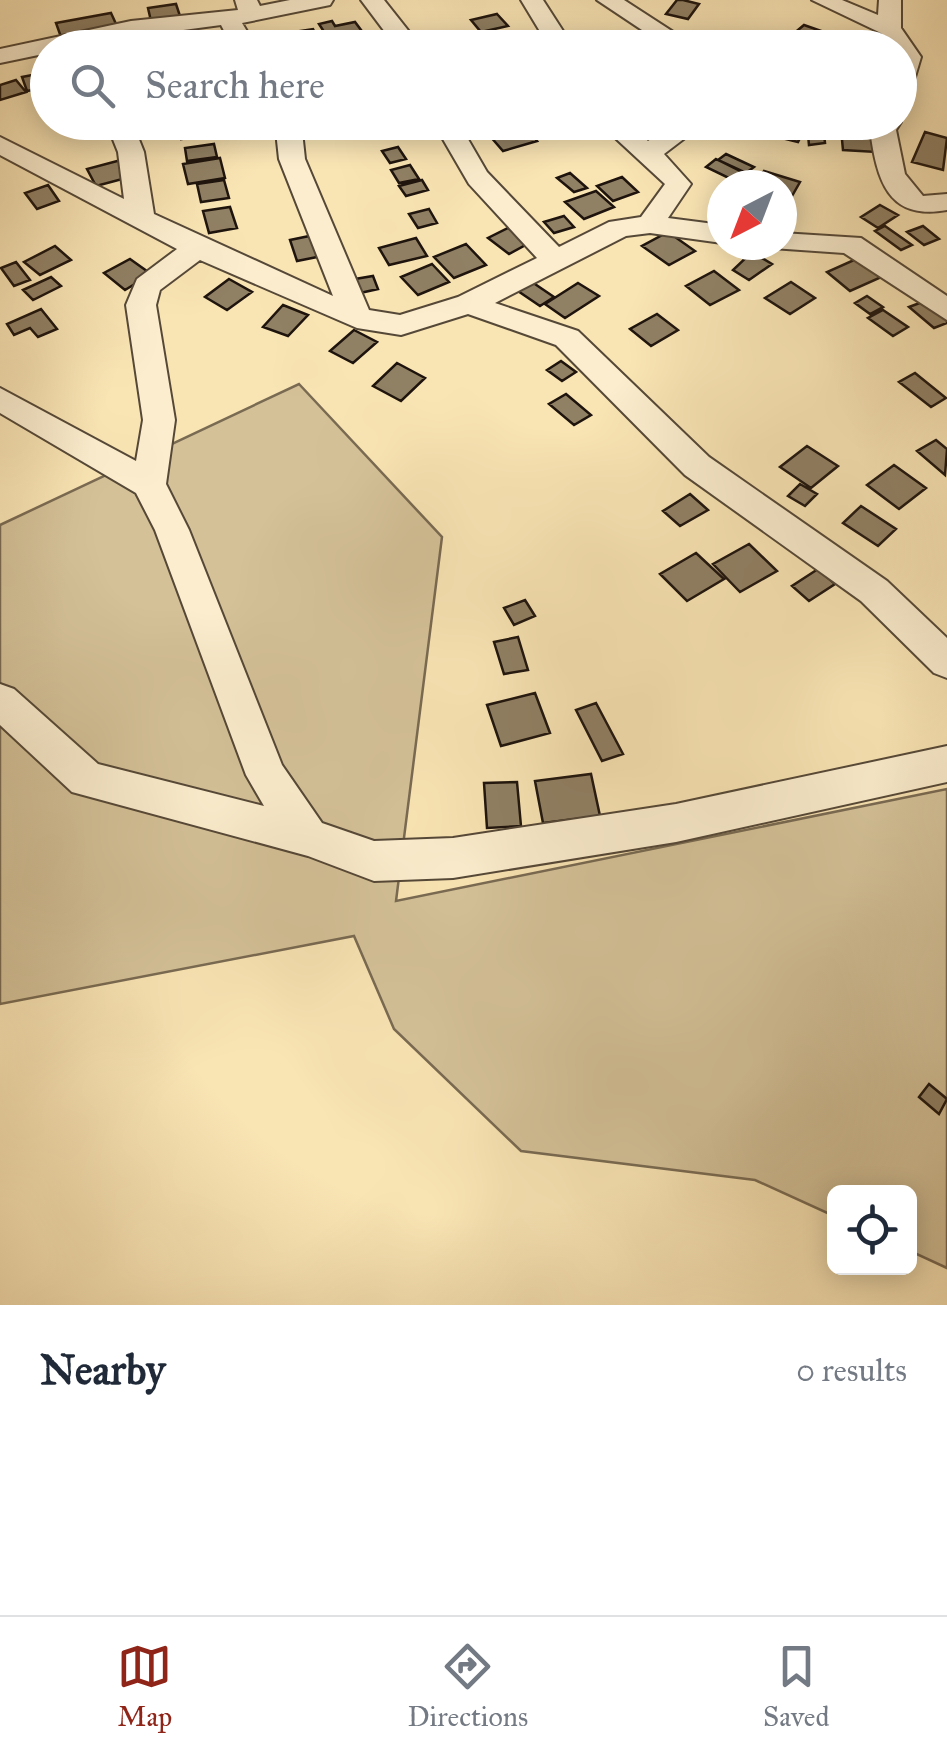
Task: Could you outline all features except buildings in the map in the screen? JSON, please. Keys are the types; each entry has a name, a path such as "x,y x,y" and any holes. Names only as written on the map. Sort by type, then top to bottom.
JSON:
{"street":[{"path":"114,0 131,28"},
{"path":"125,30 322,0"},
{"path":"372,0 396,30"},
{"path":"532,0 551,30"},
{"path":"608,0 657,30"},
{"path":"822,0 889,28 890,0"},
{"path":"0,56 30,52"},
{"path":"126,140 140,214"},
{"path":"290,140 292,159 358,318"},
{"path":"452,140 508,214 554,257"},
{"path":"629,140 644,155 673,172 678,184 650,224"},
{"path":"644,155 667,140"},
{"path":"884,140 890,178 902,194 932,206 947,202"},
{"path":"0,145 140,214 197,248 358,318 402,325 468,304 554,257 619,228 650,224 707,232"},
{"path":"797,242 851,244 947,310"},
{"path":"149,484 160,420 141,305 146,286 197,248"},
{"path":"468,304 567,338 697,466 874,591 947,662"},
{"path":"0,399 149,484 172,530 266,775 308,837"},
{"path":"0,701 86,779 308,837 374,861 453,858 676,823 947,764"}],"shaded area":[{"path":"299,384 442,537 396,901 947,789 947,1268 917,1254 917,1185 827,1185 827,1213 755,1180 521,1151 394,1029 354,936 0,1004 0,525"}]}
